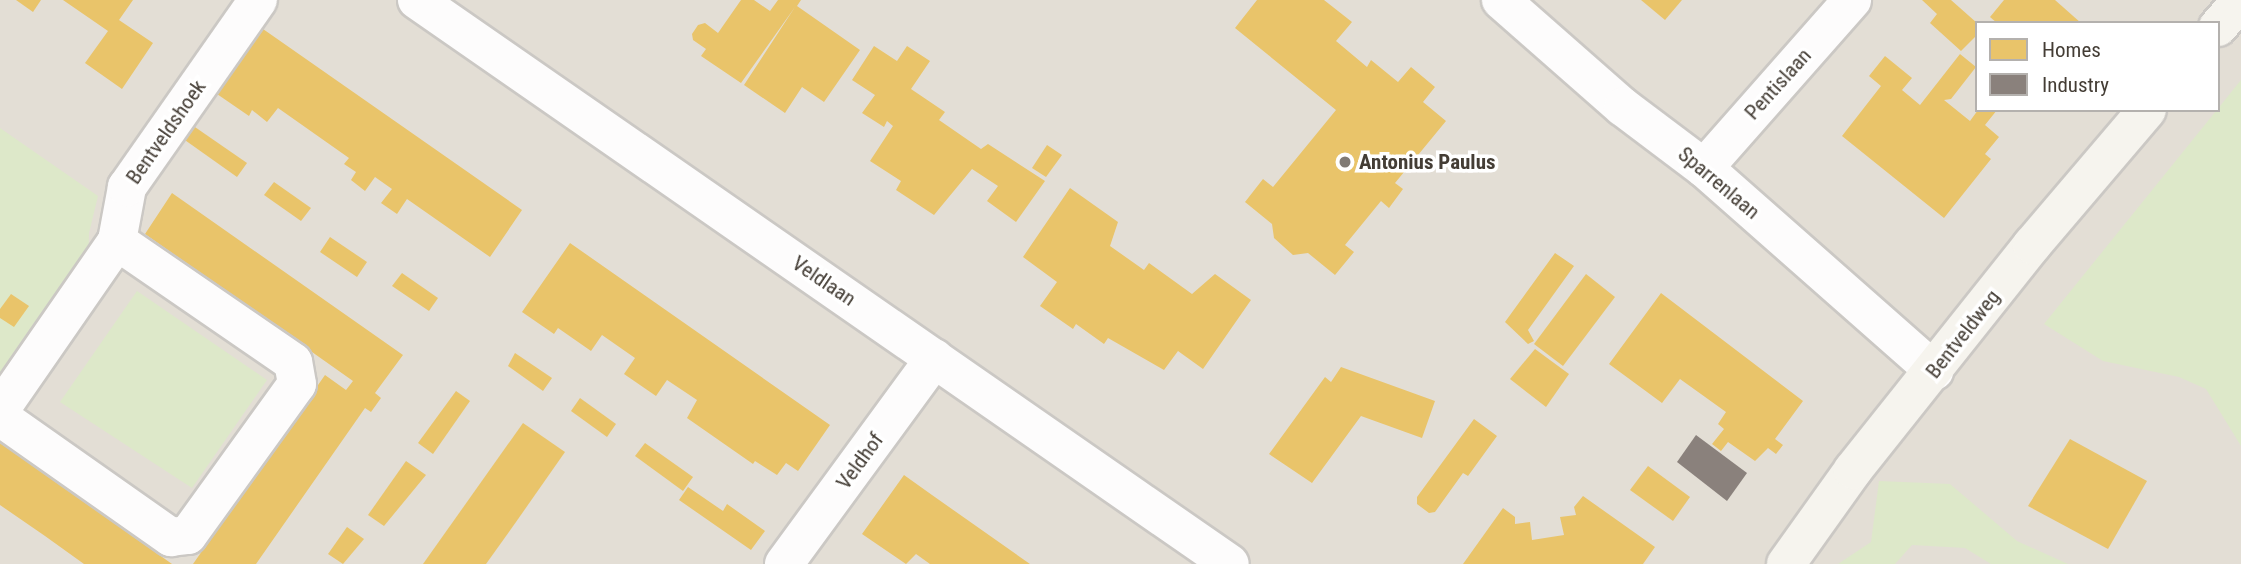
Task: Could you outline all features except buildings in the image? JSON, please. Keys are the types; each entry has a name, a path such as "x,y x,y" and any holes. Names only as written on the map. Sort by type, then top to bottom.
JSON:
{"street":[{"name":"Bentveldshoek","path":"0,410 117,241 127,187 258,0"},
{"name":"Veldlaan","path":"417,0 1230,564"},
{"name":"Sparrenlaan","path":"1501,0 1623,107 1704,168 1934,371"},
{"name":"Pentislaan","path":"1704,168 1852,0"},
{"path":"2220,25 2241,1"},
{"name":"Bentveldweg","path":"1786,564 1853,470 2032,245 2145,112"},
{"path":"0,417 171,537 188,535 297,384 293,362 117,241"},
{"name":"Veldhof","path":"784,564 935,358"}],"shaded area":[{"path":"0,0 2241,0 2241,564 0,564"}],"green space":[{"path":"2241,80 2241,446 2206,389 2179,377 2103,361 2044,324 2215,112 2220,112 2220,106"},
{"path":"0,128 98,196 89,233 88,271 0,398"},
{"path":"137,291 267,380 192,488 60,402"},
{"path":"1879,481 1950,484 2017,541 2068,564 1991,564 1965,548 1912,545 1895,564 1838,564 1871,542"}],"place":[{"name":"Antonius Paulus","path":"1345,162"}]}
